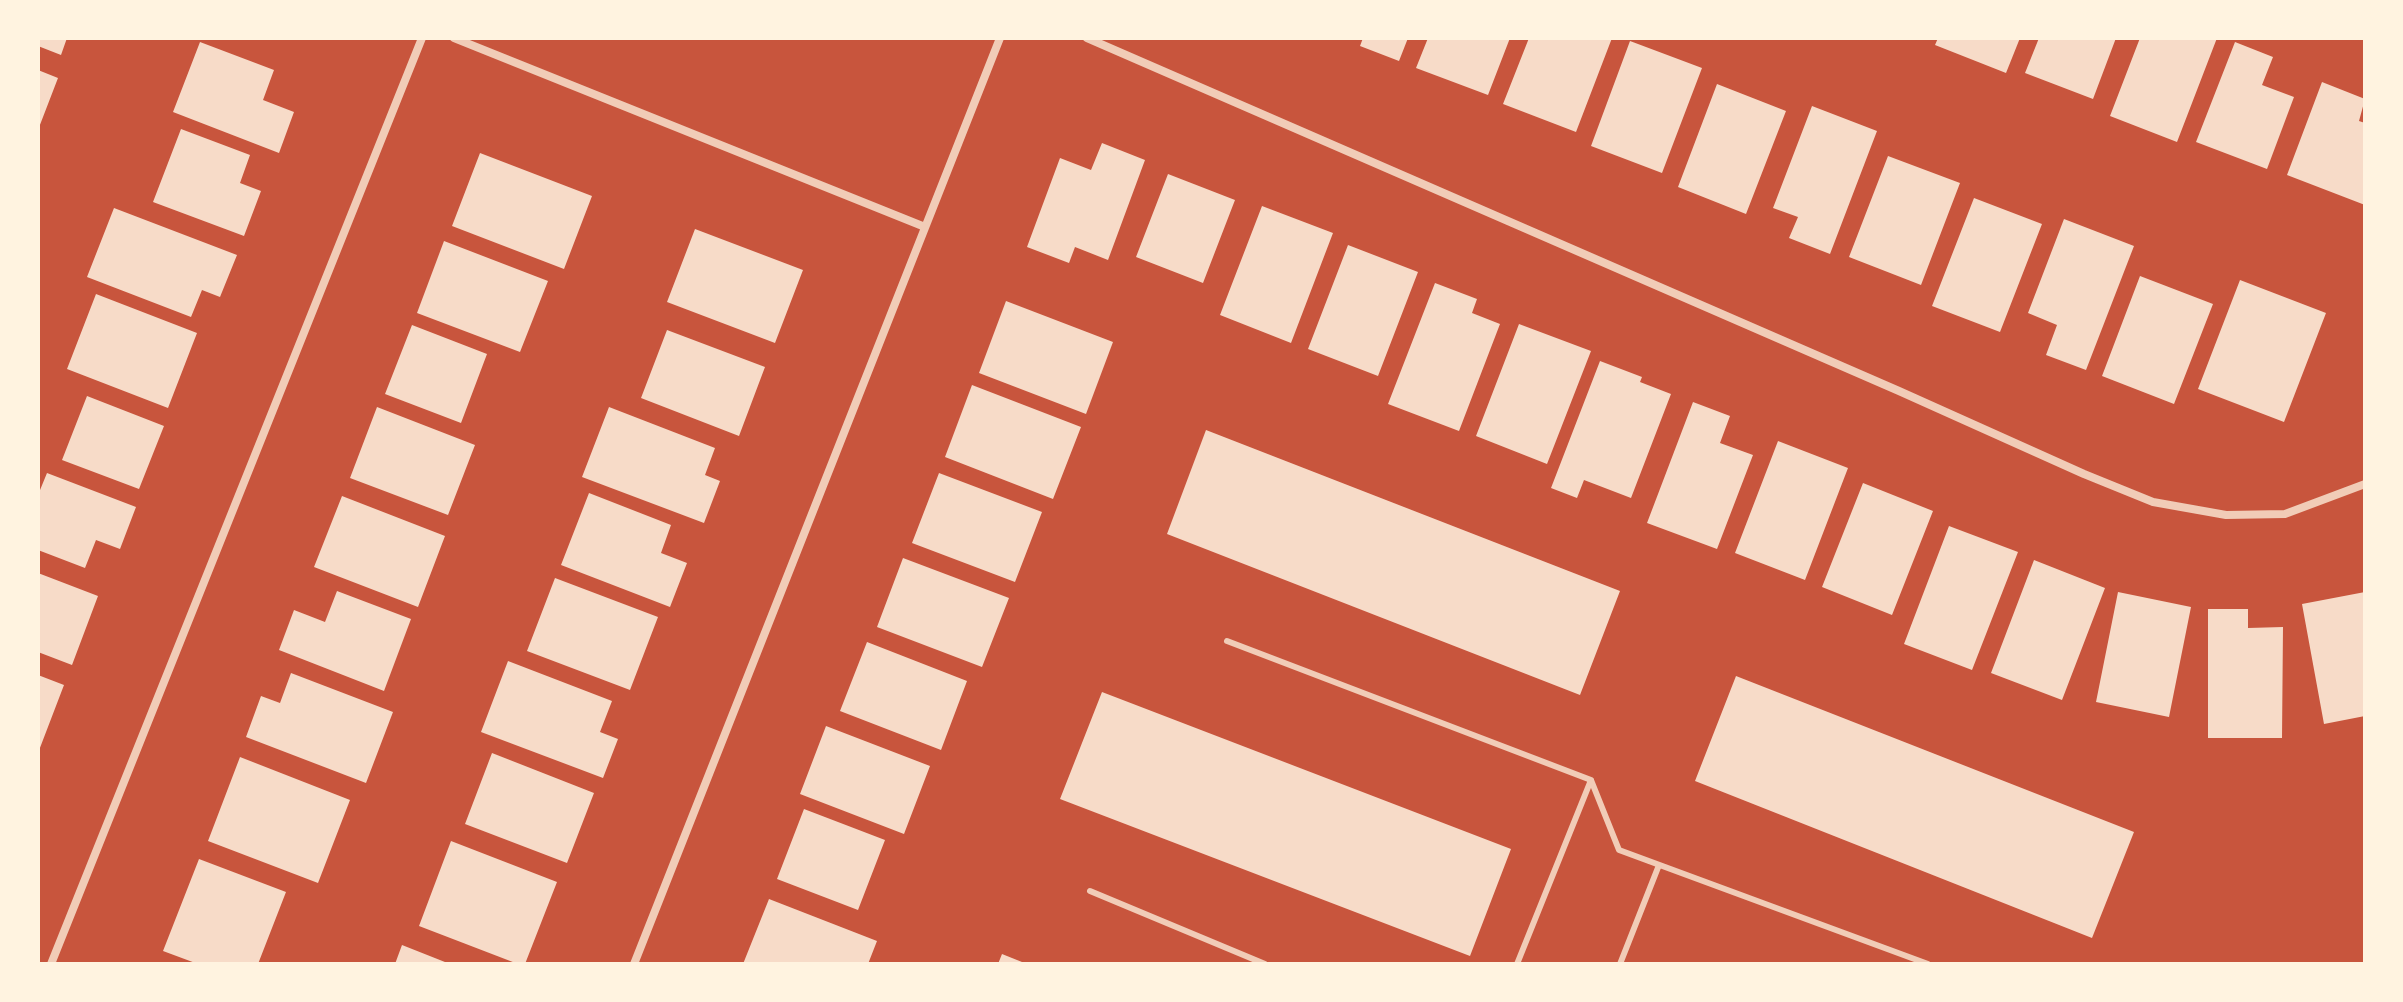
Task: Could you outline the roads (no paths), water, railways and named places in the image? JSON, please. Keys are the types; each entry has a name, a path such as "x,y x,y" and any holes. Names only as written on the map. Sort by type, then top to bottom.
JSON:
{"street":[{"path":"51,964 422,38"},
{"path":"454,38 925,227"},
{"path":"634,964 1000,38"},
{"path":"1087,38 2153,502 2226,515 2285,514 2365,484"}],"lane":[{"path":"1227,641 1591,780 1619,850 1928,964"},
{"path":"1517,964 1591,780"},
{"path":"1620,964 1659,865"},
{"path":"1090,891 1265,964"}]}
